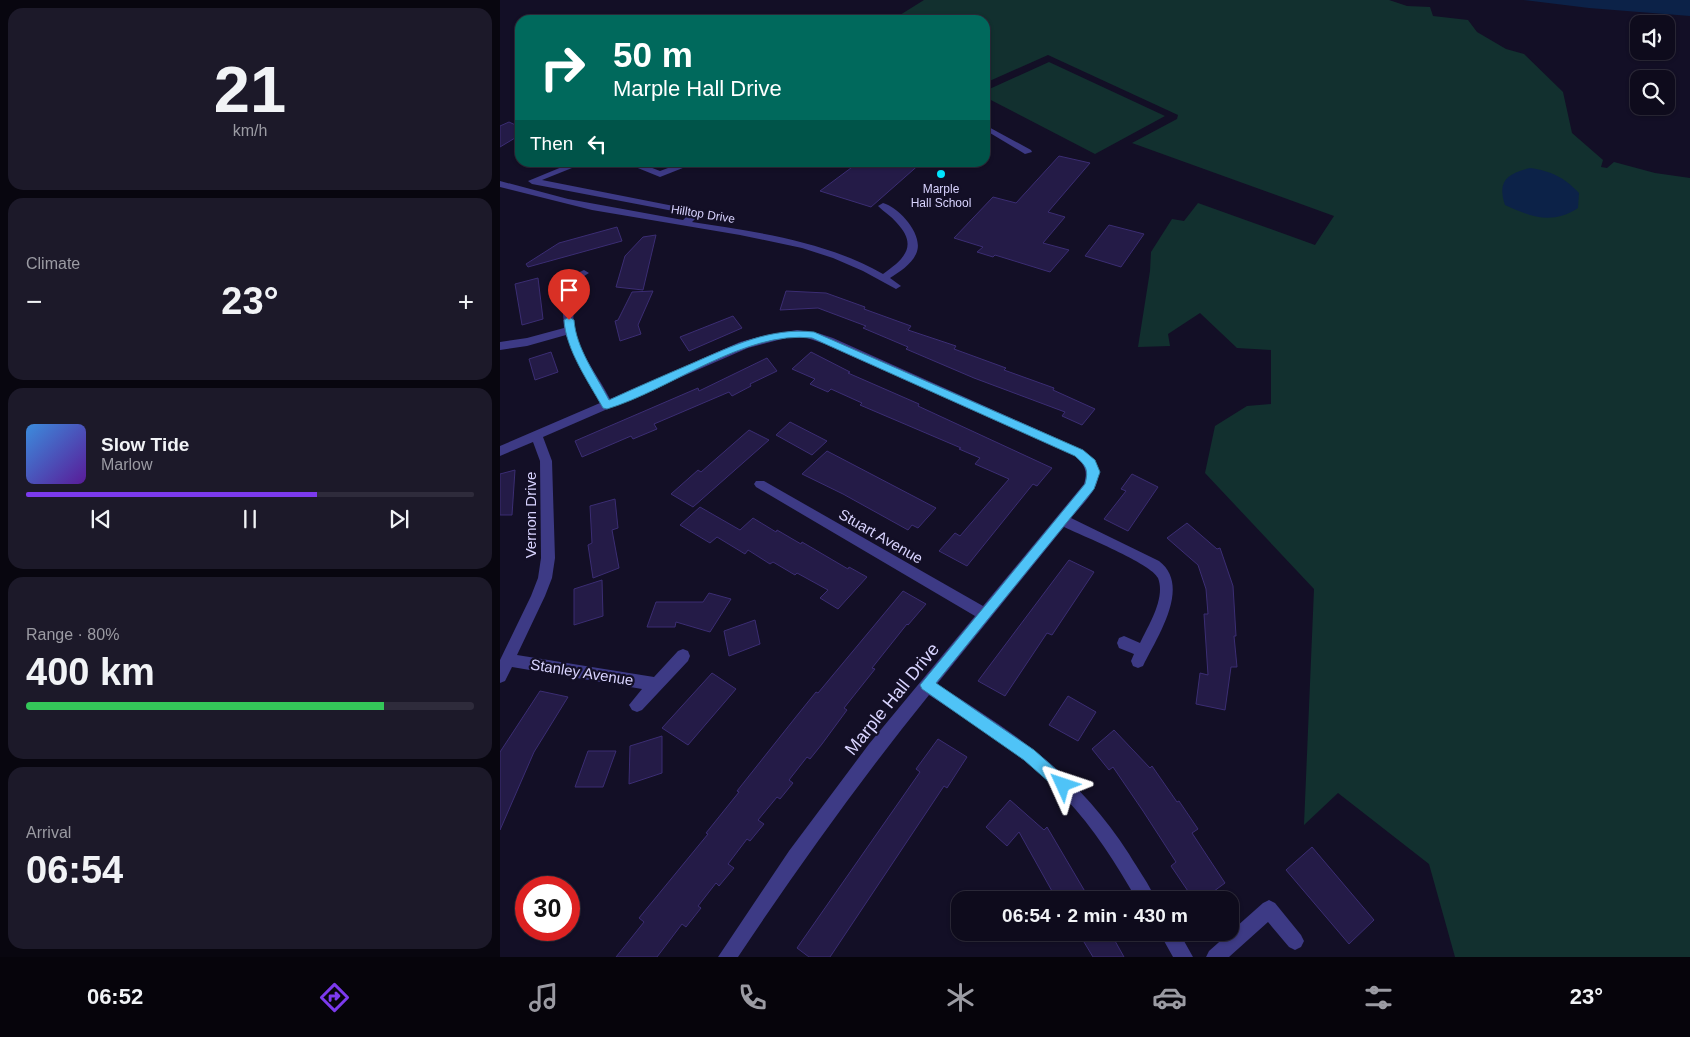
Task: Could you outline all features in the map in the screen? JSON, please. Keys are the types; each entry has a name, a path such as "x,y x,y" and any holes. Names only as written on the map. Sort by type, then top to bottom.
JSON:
{"street":[{"path":"990,130 1028,152"},
{"path":"516,187 570,167"},
{"path":"641,167 660,174 680,167"},
{"path":"533,181 696,213 684,224"},
{"name":"Hilltop Drive","path":"500,184 552,198 684,224 776,238 812,246 849,261 896,286"},
{"path":"883,206 897,215 913,243 912,253 906,261 884,278"},
{"path":"500,451 607,405 581,357 570,330 566,279 584,273"},
{"path":"500,346 527,342 570,330"},
{"name":"Marple Hall Drive","path":"607,405 744,345 781,334 798,333 814,335 1079,453 1091,463 1094,472 1090,486 875,749 795,857 728,957"},
{"name":"Vernon Drive","path":"500,676 545,578 548,558 546,462 537,436"},
{"name":"Stuart Avenue","path":"760,484 986,615"},
{"path":"1063,520 1146,560 1158,567 1164,576 1168,592 1166,601 1141,656 1124,643"},
{"name":"Stanley Avenue","path":"637,705 683,656"},
{"name":"Stanley Avenue","path":"508,660 657,684"},
{"path":"926,685 1029,755 1063,785 1088,810 1114,846 1142,891"},
{"path":"1215,957 1269,909 1295,941"},
{"path":"1174,941 1184,957"}],"green space":[{"path":"924,0 1389,0 1407,6 1430,7 1433,16 1468,20 1477,32 1506,49 1524,54 1563,92 1572,133 1603,160 1601,167 1607,168 1614,162 1655,173 1690,178 1690,957 1455,957 1429,864 1338,793 1304,825 1314,589 1205,473 1215,426 1247,406 1271,404 1271,350 1237,348 1200,313 1168,334 1170,346 1138,347 1150,271 1151,252 1172,219 1184,221 1198,203 1315,245 1334,216 1132,143 1177,119 1178,115 1048,55 990,81 990,15 900,15"},
{"path":"1049,62 1165,116 1095,154 990,100 990,89"}],"water":[{"path":"1523,0 1690,0 1690,16 1589,8"},
{"path":"1530,168 1551,173 1568,183 1579,193 1578,208 1550,218 1533,216 1505,205 1502,190 1503,184 1515,173"}],"building":[{"path":"509,122 515,125 515,138 500,147 500,126"},
{"path":"1059,156 1090,163 1048,212 1065,217 1043,243 1069,250 1050,272 995,255 993,257 977,252 983,247 954,238 993,197 1016,203"},
{"path":"852,167 916,167 871,207 820,191"},
{"path":"1109,225 1144,234 1121,267 1085,256"},
{"path":"617,227 622,241 528,267 526,264 559,243"},
{"path":"656,235 643,290 616,287 625,256 643,237"},
{"path":"538,278 543,319 522,325 515,284"},
{"path":"653,291 638,325 641,334 620,341 615,321 618,320 632,292"},
{"path":"786,291 826,293 865,307 864,309 911,326 908,330 956,346 954,349 1054,388 1053,390 1095,409 1082,425 1062,416 1065,412 974,378 906,349 908,347 863,328 866,326 818,308 780,310"},
{"path":"733,316 742,328 689,351 680,337"},
{"path":"551,352 558,372 535,380 529,359"},
{"path":"811,352 850,372 848,373 919,404 918,406 1052,468 1037,486 1033,484 967,566 939,551 955,533 960,536 1009,479 975,464 980,458 959,449 961,448 860,405 862,403 831,389 828,392 810,384 815,379 792,369"},
{"path":"767,358 777,371 750,384 751,386 732,396 729,392 654,424 657,429 633,439 631,436 582,457 575,441 698,388 699,391"},
{"path":"790,422 827,441 812,455 776,435"},
{"path":"749,430 769,440 693,507 671,494 698,470 701,472"},
{"path":"827,451 936,508 918,528 912,525 908,530 802,474"},
{"path":"515,470 512,515 500,515 500,474"},
{"path":"1132,474 1158,487 1128,531 1104,519 1126,491 1121,489"},
{"path":"615,499 618,528 612,530 619,568 593,578 588,545 592,543 590,506"},
{"path":"700,507 740,530 753,518 776,532 777,530 801,544 802,542 848,569 849,567 867,577 838,609 820,598 828,590 797,573 795,575 773,562 770,564 748,550 745,554 717,537 710,543 680,525"},
{"path":"1187,523 1217,549 1220,548 1233,586 1237,667 1231,667 1225,710 1196,704 1200,673 1208,675 1204,614 1208,614 1206,589 1198,565 1167,538"},
{"path":"1069,560 1094,572 1052,635 1047,633 1005,696 978,681"},
{"path":"602,580 603,616 574,625 574,589"},
{"path":"903,591 926,604 907,624 872,668 875,669 844,708 847,710 822,744 810,759 807,757 789,780 793,783 780,799 777,797 758,820 764,824 750,841 747,839 728,864 734,868 719,886 716,883 698,906 701,908 686,927 682,924 657,957 616,957 644,922 639,918 708,834 706,833 739,792 737,791 816,692 818,693"},
{"path":"709,593 731,599 710,632 676,622 675,627 647,627 656,602 703,602"},
{"path":"755,620 760,644 729,656 724,631"},
{"path":"712,673 736,689 688,745 662,728"},
{"path":"540,691 568,697 534,752 500,830 500,752"},
{"path":"1068,696 1096,712 1078,741 1049,725"},
{"path":"1114,730 1150,768 1152,766 1198,829 1192,833 1225,883 1214,891 1188,891 1171,866 1176,862 1143,811 1113,767 1109,770 1092,749"},
{"path":"662,736 662,773 629,784 630,746"},
{"path":"938,739 967,757 947,788 944,786 830,957 809,957 797,948 920,772 916,769"},
{"path":"588,751 616,751 603,787 575,787"},
{"path":"1010,800 1044,830 1047,827 1085,891 1052,891 1019,832 1007,846 986,827"},
{"path":"1312,847 1374,920 1349,944 1286,870"},
{"path":"1083,941 1115,941 1124,957 1093,957"}],"place":[{"name":"Marple Hall School","path":"941,174"}],"route":[{"path":"569,320 570,330 581,357 607,405 744,345 781,334 798,333 814,335 829,341 1079,453 1091,463 1094,472 1090,486 986,615 926,685 1029,755 1063,785"}]}
